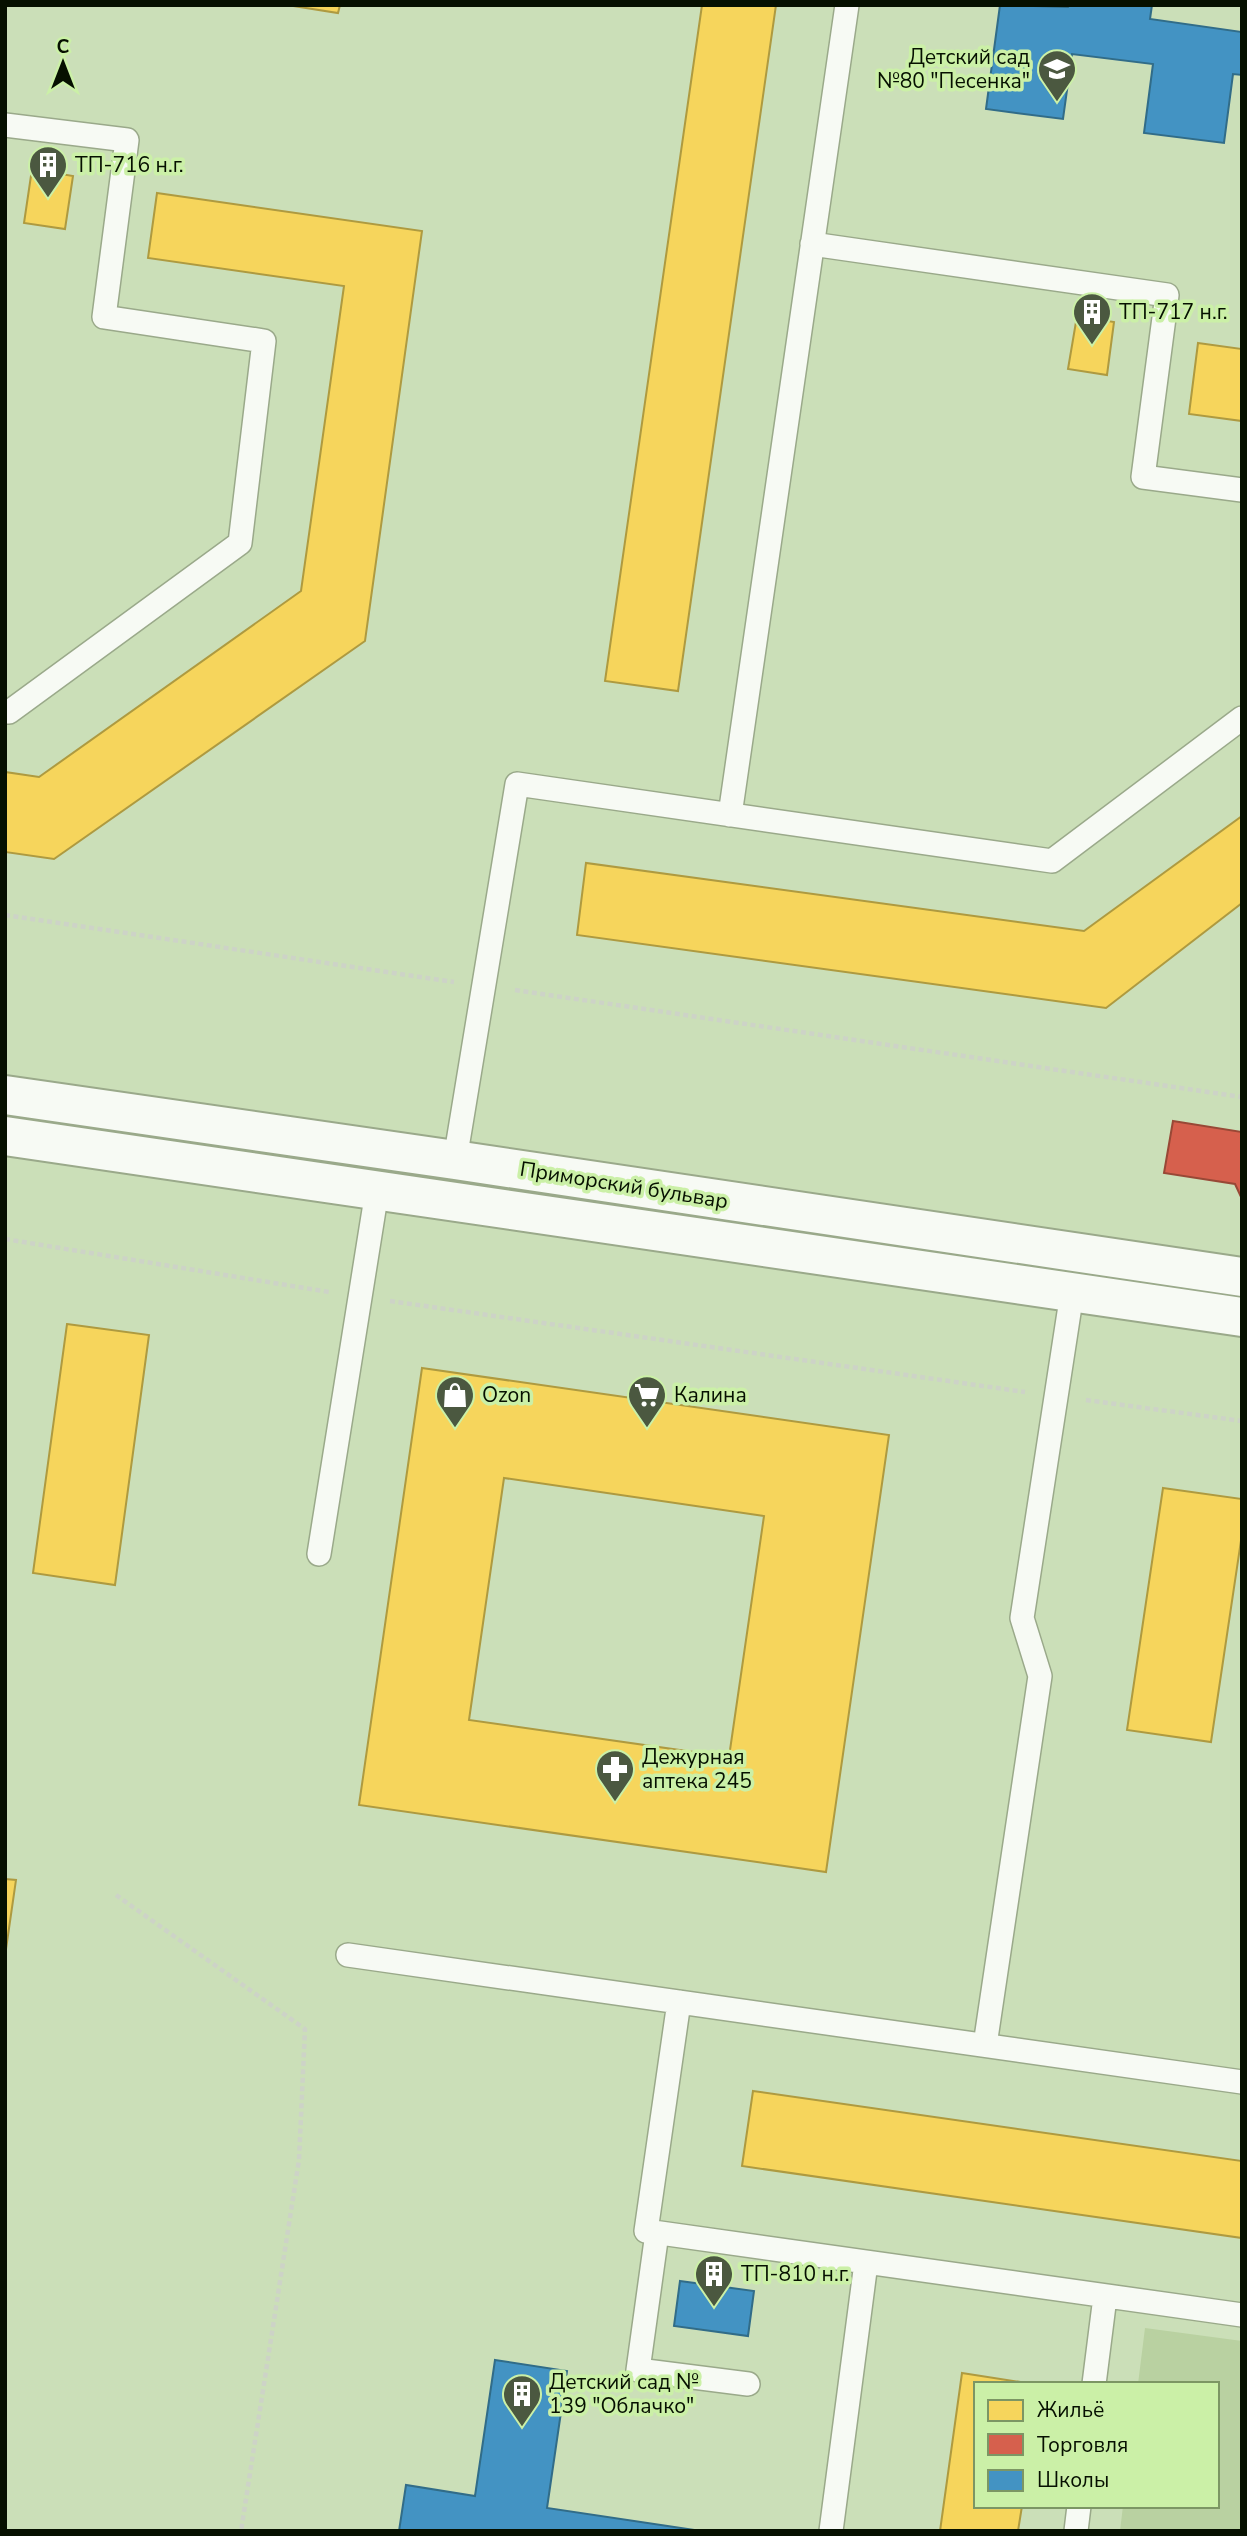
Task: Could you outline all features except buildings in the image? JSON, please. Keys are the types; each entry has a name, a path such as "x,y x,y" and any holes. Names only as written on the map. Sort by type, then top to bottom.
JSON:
{"main road":[{"name":"Приморский бульвар","path":"5,1096 455,1160 1242,1278"},
{"path":"5,1136 1242,1317"}],"lane":[{"path":"730,815 847,5"},
{"path":"5,125 127,140 104,317 264,341 240,544 9,712 5,712"},
{"path":"812,244 1167,295 1143,477 1242,490"},
{"path":"455,1160 517,785 1052,861 1242,718"},
{"path":"319,1554 377,1191"},
{"path":"985,2045 1040,1676 1021,1618 1072,1293"},
{"path":"348,1955 1242,2082"},
{"path":"679,2002 646,2231 1242,2315"},
{"path":"657,2233 638,2370 748,2384"},
{"path":"831,2531 866,2263"},
{"path":"1094,2382 1105,2297"},
{"path":"1076,2531 1079,2508"}],"path":[{"path":"5,915 1242,1097"},
{"path":"5,1239 361,1297 1242,1422"},
{"path":"116,1895 304,2029 299,2160 242,2531"}],"green space":[{"path":"1145,2328 1242,2341 1242,2531 1120,2531 1123,2508 1219,2508 1219,2382 1138,2382"}],"place":[{"name":"Детский сад №80 \"Песенка\"","path":"1057,103"},
{"name":"ТП-716 н.г.","path":"48,199"},
{"name":"ТП-717 н.г.","path":"1092,346"},
{"name":"Ozon","path":"455,1429"},
{"name":"Калина","path":"647,1429"},
{"name":"Дежурная аптека 245","path":"615,1803"},
{"name":"ТП-810 н.г.","path":"714,2308"},
{"name":"Детский сад № 139 \"Облачко\"","path":"522,2428"}]}
